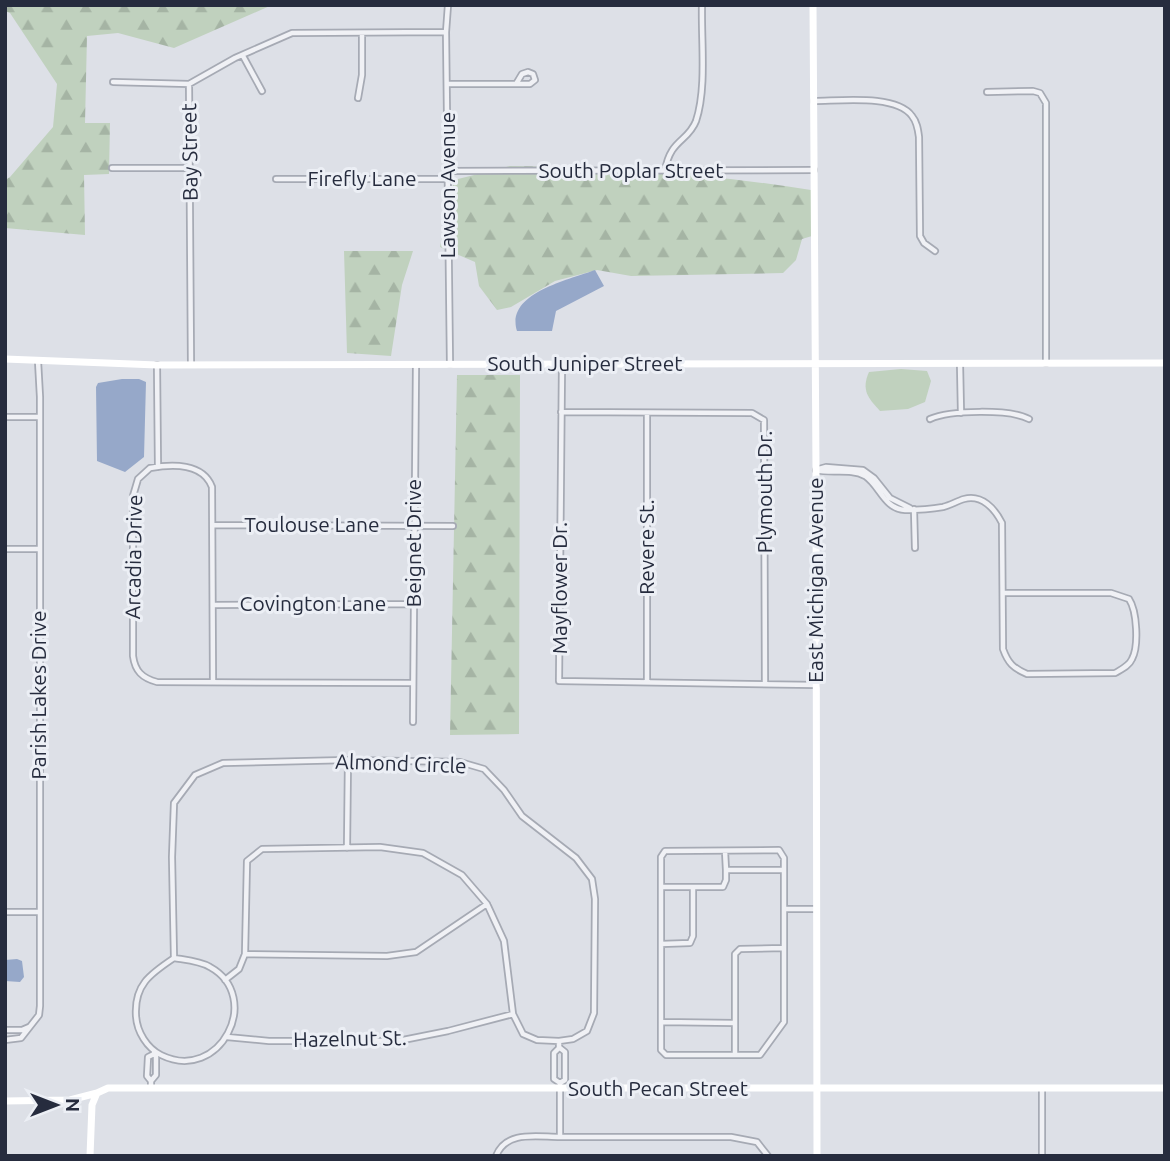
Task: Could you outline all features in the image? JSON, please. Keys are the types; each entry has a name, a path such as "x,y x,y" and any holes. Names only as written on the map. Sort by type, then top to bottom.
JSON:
{"street":[{"name":"Lawson Avenue","path":"447,5 450,364"},
{"path":"665,171 671,149 695,124 701,101 702,5"},
{"name":"East Michigan Avenue","path":"813,5 817,1156"},
{"name":"Bay Street","path":"191,364 189,83 235,58 292,33 446,32"},
{"path":"358,98 362,75 362,33"},
{"path":"243,56 262,91"},
{"path":"113,82 189,83"},
{"path":"447,84 516,84"},
{"path":"987,92 1024,89 1040,93 1046,103 1046,363"},
{"path":"813,101 892,103 911,114 919,137 920,236 924,243 935,251"},
{"path":"112,168 190,168"},
{"name":"South Poplar Street","path":"447,171 814,170"},
{"name":"Firefly Lane","path":"275,179 448,179"},
{"name":"South Juniper Street","path":"5,359 156,365 1165,363"},
{"name":"Parish Lakes Drive","path":"30,1026 39,1015 40,1006 38,361"},
{"path":"960,363 961,413"},
{"name":"Beignet Drive","path":"413,722 416,364"},
{"name":"Mayflower Dr.","path":"562,364 559,681 816,685"},
{"path":"156,365 158,467"},
{"name":"Plymouth Dr.","path":"561,412 752,413 764,420 765,684"},
{"name":"Revere St.","path":"647,412 647,682"},
{"path":"930,419 943,414 961,413 1020,414 1029,419"},
{"path":"5,417 39,417"},
{"name":"Arcadia Drive","path":"213,682 213,493 205,476 186,467 150,468 138,479 133,496 134,663 142,676 156,682 413,683"},
{"path":"816,470 861,474 889,503 902,510 939,508 964,499 975,499 986,503 997,512 1002,523 1003,649 1010,665 1017,670 1027,674 1115,673 1132,661 1135,649 1135,614 1129,600 1111,593 1003,593"},
{"path":"914,509 915,548"},
{"name":"Toulouse Lane","path":"213,525 453,526"},
{"path":"5,549 40,549"},
{"name":"Covington Lane","path":"213,604 413,604"},
{"path":"346,848 348,760"},
{"name":"Almond Circle","path":"174,958 174,803 195,775 223,763 348,760 460,762 484,769 504,790 522,816 576,858 592,879 595,899 594,1013 587,1031 573,1039 559,1041"},
{"path":"225,980 239,969 245,954 247,861 262,849 380,847 423,853 462,875 487,904 504,941 513,1014 523,1034 537,1040 559,1041 559,1048 554,1053 554,1079 560,1086"},
{"path":"779,850 784,858 784,1022 760,1055 666,1055 661,1049 661,857 665,851 725,851 779,850"},
{"path":"661,887 723,887 726,880 725,851"},
{"path":"726,870 784,870"},
{"path":"661,944 690,943 693,936 693,887"},
{"path":"245,954 387,956 416,952 487,904"},
{"path":"784,909 816,909"},
{"path":"5,912 39,912"},
{"path":"735,1055 735,954 740,949 784,948"},
{"path":"151,1084 156,1075 156,1056 141,1036 136,1020 135,997 150,974 174,958 211,968 225,980 234,1002 233,1021 227,1037 209,1055 184,1062 154,1052"},
{"name":"Hazelnut St.","path":"227,1037 269,1041 398,1041 513,1014"},
{"path":"661,1022 735,1023"},
{"path":"5,1030 22,1030 30,1026"},
{"path":"5,1040 21,1038 30,1026"},
{"path":"559,1048 565,1052 565,1080 560,1086 560,1137"},
{"path":"151,1084 147,1076 148,1057 154,1052"},
{"name":"South Pecan Street","path":"97,1093 108,1087 151,1084 816,1089 1165,1088"},
{"path":"1042,1089 1042,1156"},
{"path":"5,1101 70,1100 97,1093"},
{"path":"90,1156 92,1105 97,1093"},
{"path":"496,1156 501,1145 509,1139 560,1137 731,1137 757,1142 768,1156"}],"green space":[{"path":"5,5 272,5 174,48 118,33 87,36 85,123 110,123 109,174 84,175 85,235 5,228 5,180 53,127 57,84 10,13 5,11"},
{"path":"510,166 661,172 811,190 812,236 802,239 796,260 783,273 631,276 597,270 555,281 511,307 497,310 479,286 475,262 440,247 454,180"},
{"path":"344,251 413,251 402,285 391,356 347,353"},
{"path":"901,369 927,371 931,381 925,402 908,409 880,411 867,393 869,372"},
{"path":"457,375 520,375 519,734 450,735"}],"water":[{"path":"595,270 604,286 556,311 552,331 517,331 516,318 520,307 530,298 542,290"},
{"path":"139,379 146,382 144,457 125,472 97,461 96,387 98,383"},
{"path":"5,960 22,961 24,977 20,982 5,981"}]}
